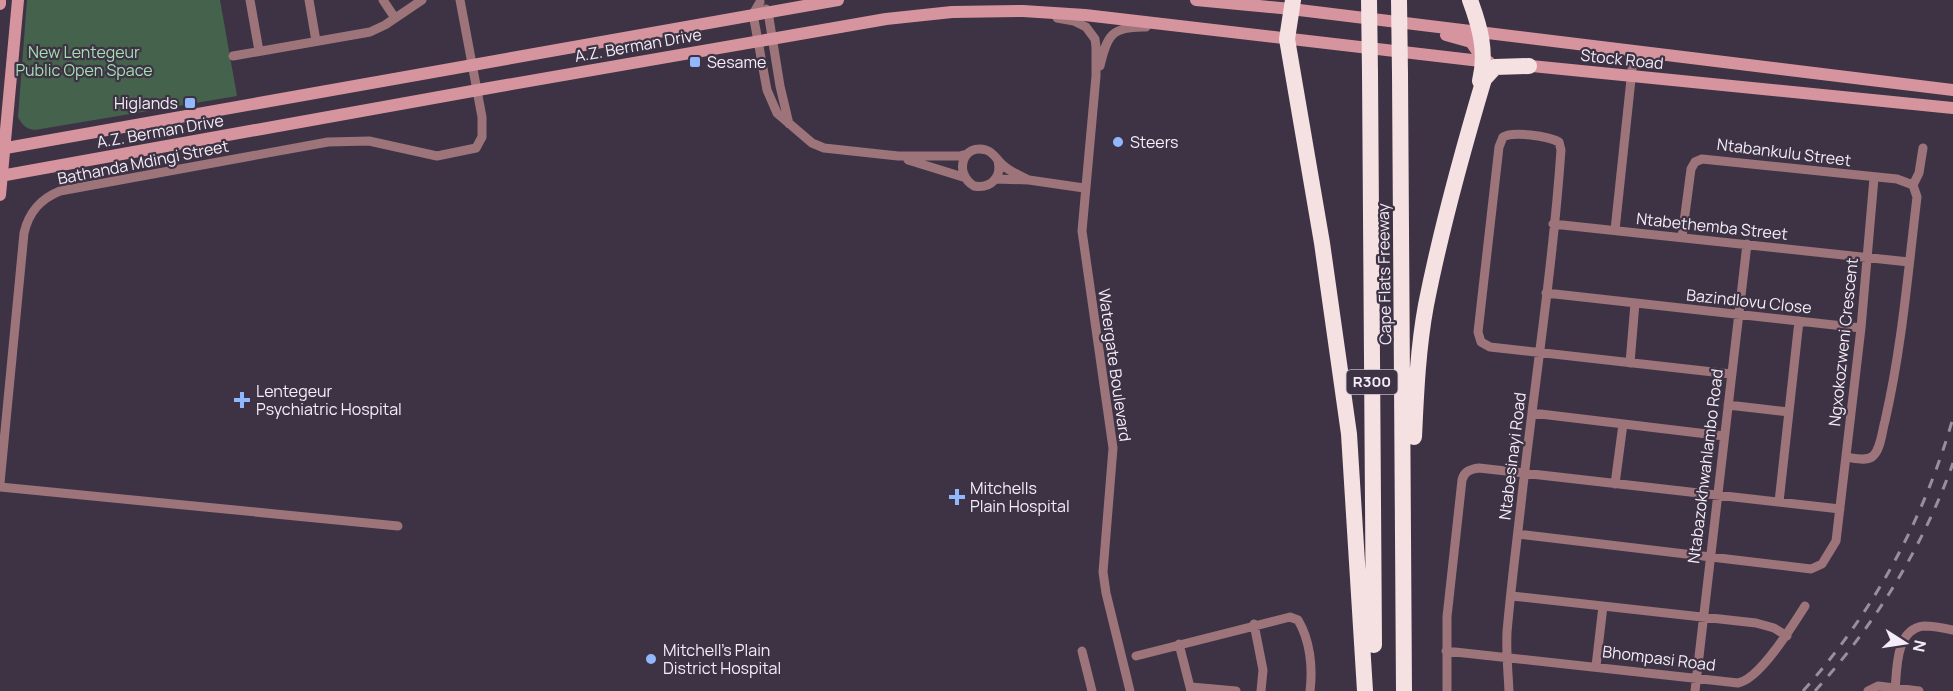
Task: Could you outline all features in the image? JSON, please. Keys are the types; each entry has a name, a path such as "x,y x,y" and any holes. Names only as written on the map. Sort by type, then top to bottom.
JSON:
{"highway":[{"name":"Cape Flats Freeway","path":"1369,0 1374,691"},
{"name":"Cape Flats Freeway","path":"1399,0 1404,691"},
{"path":"1404,536 1411,507 1414,416 1422,333 1443,230 1484,61 1481,33 1470,0"},
{"path":"1292,4 1287,39 1347,409 1353,472 1365,691"},
{"path":"1443,230 1484,79 1495,67 1529,66"}],"main road":[{"path":"0,195 18,0"},
{"name":"A.Z. Berman Drive","path":"3,149 753,14 762,5 838,0"},
{"path":"1196,0 1292,4"},
{"name":"Stock Road","path":"1292,4 1342,16 1949,90"},
{"name":"A.Z. Berman Drive","path":"1,176 758,40 928,14 1023,11 1085,15 1287,39"},
{"path":"1342,16 1385,27 1452,36 1471,42 1484,61"},
{"name":"Stock Road","path":"1287,39 1631,77 1787,90 1949,108"}],"street":[{"path":"250,0 259,51"},
{"path":"309,0 316,41"},
{"path":"383,0 395,18"},
{"path":"233,56 378,30 422,0"},
{"name":"Bathanda Mdingi Street","path":"0,483 24,233 32,213 41,202 53,194 67,190 328,142 369,141 437,156 470,151 476,148 482,136 478,90 460,0"},
{"path":"762,5 772,38 789,124"},
{"name":"Watergate Boulevard","path":"1023,11 1074,21 1086,27 1095,39 1096,76 1084,188 1082,231 1113,448 1103,572 1130,691"},
{"path":"753,14 771,102 777,113 812,143 824,148 898,156 959,156 984,149 995,155 999,173 996,179 987,186 980,187 968,183 963,177 898,156"},
{"name":"Watergate Boulevard","path":"1096,76 1106,43 1113,33 1120,29 1131,27 1199,28"},
{"path":"1615,230 1634,51"},
{"name":"Ntabesinayi Road","path":"1509,691 1507,633 1546,293 1561,150 1558,142 1552,138 1508,134 1503,137 1499,147 1479,338 1490,347 1539,353"},
{"path":"1846,457 1862,459 1872,457 1881,438 1898,360 1917,196 1913,185 1919,173 1923,148"},
{"path":"963,177 962,165 967,154"},
{"name":"Ntabankulu Street","path":"1682,237 1691,169 1695,162 1702,159 1897,179 1913,185"},
{"path":"998,161 1029,180"},
{"name":"Ngxokozweni Crescent","path":"1710,556 1812,569 1818,567 1836,541 1874,178"},
{"path":"996,179 1029,180 1084,188"},
{"name":"Ntabethemba Street","path":"1553,224 1910,262"},
{"name":"Ntabazokhwahlambo Road","path":"1695,691 1747,244"},
{"name":"Bazindlovu Close","path":"1546,293 1860,328"},
{"path":"1630,363 1635,303"},
{"path":"1779,502 1799,321"},
{"path":"1539,353 1731,374"},
{"path":"1728,405 1789,412"},
{"path":"1532,413 1724,436"},
{"path":"1615,484 1623,424"},
{"path":"1447,691 1447,616 1463,476 1471,469 1479,468 1840,509"},
{"path":"0,488 398,526"},
{"path":"1518,534 1710,556"},
{"path":"1512,596 1767,625 1786,636"},
{"path":"1596,666 1603,606"},
{"name":"Bhompasi Road","path":"1446,651 1738,683 1745,682 1755,673 1786,636 1805,606"},
{"path":"1136,656 1285,617 1298,620 1311,661 1310,691"},
{"path":"1254,624 1263,669 1262,691"},
{"path":"1895,690 1901,645 1910,633 1917,628 1927,626 1953,630"},
{"path":"1179,644 1191,689 1236,691"},
{"path":"1082,651 1092,691"},
{"path":"1868,691 1878,686 1895,690 1919,691"}],"green space":[{"name":"New Lentegeur Public Open Space","path":"27,0 220,0 237,96 35,130 29,129 18,117"}],"railway":[{"path":"1803,691 1852,629 1894,563 1927,492 1953,418"},
{"path":"1815,691 1858,639 1895,584 1927,525 1953,463"}],"place":[{"name":"Sesame","path":"695,62"},
{"name":"Higlands","path":"190,103"},
{"name":"Steers","path":"1118,142"},
{"name":"Lentegeur Psychiatric Hospital","path":"242,400"},
{"name":"Mitchells Plain Hospital","path":"957,497"},
{"name":"Mitchell's Plain District Hospital","path":"651,659"}]}
